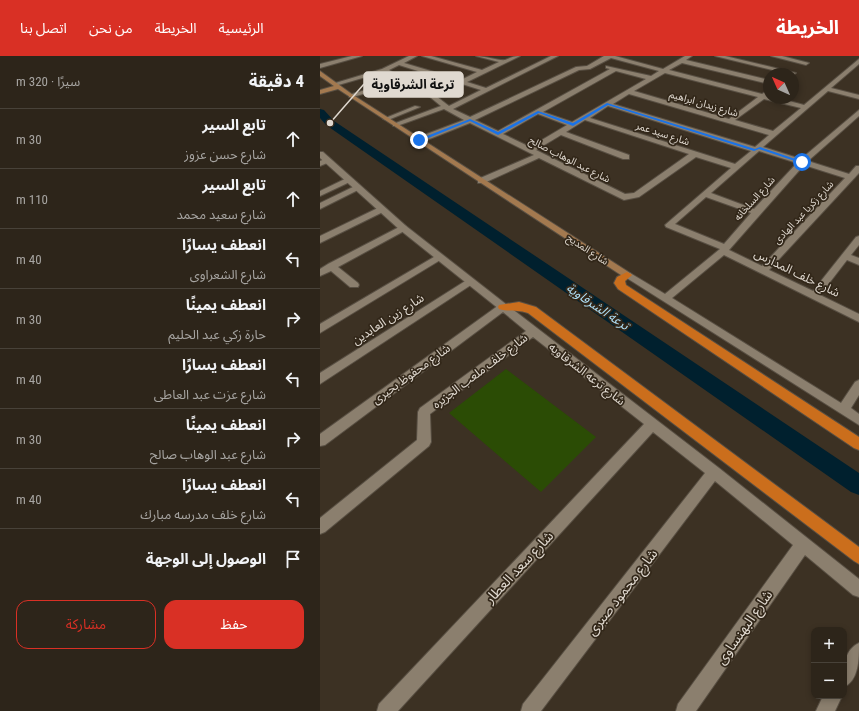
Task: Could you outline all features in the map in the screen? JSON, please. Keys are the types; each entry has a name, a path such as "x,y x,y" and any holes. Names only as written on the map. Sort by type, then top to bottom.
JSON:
{"highway":[{"path":"627,275 621,279 619,283 622,287 859,444"},
{"path":"503,307 519,306 532,310 859,556"}],"main road":[{"name":"شارع المديح","path":"320,73 338,87 395,125 627,275"},
{"path":"321,91 338,87"}],"street":[{"path":"320,66 359,56"},
{"path":"338,87 384,70 414,56"},
{"path":"425,56 482,72"},
{"path":"480,56 504,62"},
{"path":"432,96 517,56"},
{"path":"395,125 447,108 555,56"},
{"path":"419,140 470,120 578,68 588,68 609,57 607,56 763,96"},
{"path":"630,62 641,56"},
{"path":"530,150 689,56"},
{"path":"718,56 768,68"},
{"path":"774,56 809,61 799,69"},
{"path":"681,60 763,80"},
{"path":"756,212 705,194 859,61"},
{"path":"399,63 486,90"},
{"path":"596,64 651,78"},
{"path":"498,134 616,69"},
{"name":"شارع عبد الوهاب صالح","path":"384,70 432,96 447,108 620,196 628,197 636,195 695,154"},
{"path":"338,87 392,74"},
{"path":"351,96 404,80"},
{"path":"827,88 859,97"},
{"name":"شارع زيدان ابراهيم","path":"629,92 775,134"},
{"path":"730,121 763,100"},
{"path":"607,104 851,177"},
{"path":"795,104 806,107"},
{"path":"386,119 417,107"},
{"path":"538,112 573,124"},
{"name":"شارع السلخانه","path":"666,298 724,250 756,212 802,162 859,112"},
{"name":"شارع سيد عمر","path":"584,118 736,167"},
{"path":"561,132 626,158"},
{"name":"شارع ترعه الشرقاويه","path":"320,154 324,163 350,180 404,228 532,332 714,472 859,589"},
{"path":"481,181 539,155"},
{"name":"شارع زكريا عبد الهادى","path":"763,271 859,168"},
{"path":"320,194 350,180"},
{"path":"320,206 358,188"},
{"name":"شارع خلف المدارس","path":"705,194 669,225 724,250 763,271 859,318"},
{"path":"320,240 382,209"},
{"path":"320,272 404,228"},
{"path":"814,296 859,239"},
{"path":"845,256 859,262"},
{"path":"320,329 440,257"},
{"path":"331,266 354,285"},
{"name":"شارع المديح","path":"627,275 859,420"},
{"name":"شارع زين العابدين","path":"320,379 470,281"},
{"name":"شارع محفوظ بحيرى","path":"320,440 503,307"},
{"name":"شارع خلف ملعب الجزيره","path":"320,527 424,442 424,412 532,332"},
{"path":"843,410 859,385"},
{"name":"شارع سعد العطار","path":"386,711 652,424"},
{"name":"شارع محمود صبرى","path":"530,711 714,472"},
{"name":"شارع البهنساوى","path":"685,711 803,544"},
{"path":"847,673 859,652"},
{"path":"825,711 831,699"}],"green space":[{"path":"506,369 596,437 541,492 449,413"}],"waterway":[{"name":"ترعة الشرقاوية","path":"320,112 330,123 859,485"}],"place":[{"name":"ترعة الشرقاوية","path":"330,123"}],"route":[{"path":"419,140 470,120 498,134 538,112 573,124 607,104 756,150 758,148 802,162"}]}
